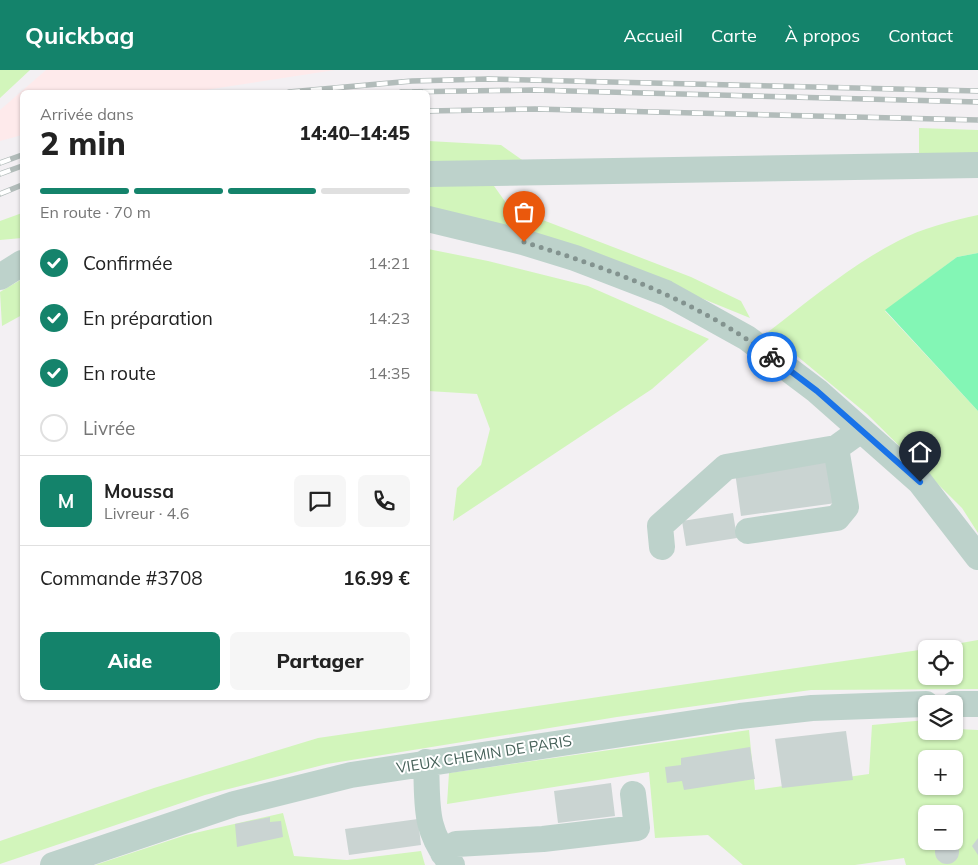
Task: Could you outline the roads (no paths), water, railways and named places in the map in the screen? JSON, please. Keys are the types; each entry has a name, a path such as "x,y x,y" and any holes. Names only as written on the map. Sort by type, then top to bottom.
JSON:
{"street":[{"path":"430,174 978,165"},
{"path":"430,220 532,244 575,258 666,293 746,338 817,391 920,482 978,558"},
{"path":"0,256 20,254"},
{"path":"0,269 20,263"},
{"path":"0,277 20,263"},
{"path":"662,547 660,526 726,467 836,448 861,430"},
{"path":"748,531 837,518 846,507 836,448"},
{"name":"VIEUX CHEMIN DE PARIS","path":"53,865 234,804 351,775 426,762 740,716 812,708 918,704"},
{"path":"963,704 978,704"},
{"path":"426,762 429,822 434,840 447,859 456,844 542,839 637,828 633,794"}],"railway":[{"path":"311,90 412,81 488,79 978,91"},
{"path":"430,92 533,90 978,102"},
{"path":"430,111 535,109 978,120"},
{"path":"0,163 20,156"},
{"path":"0,174 20,167"},
{"path":"0,194 20,186"}]}
